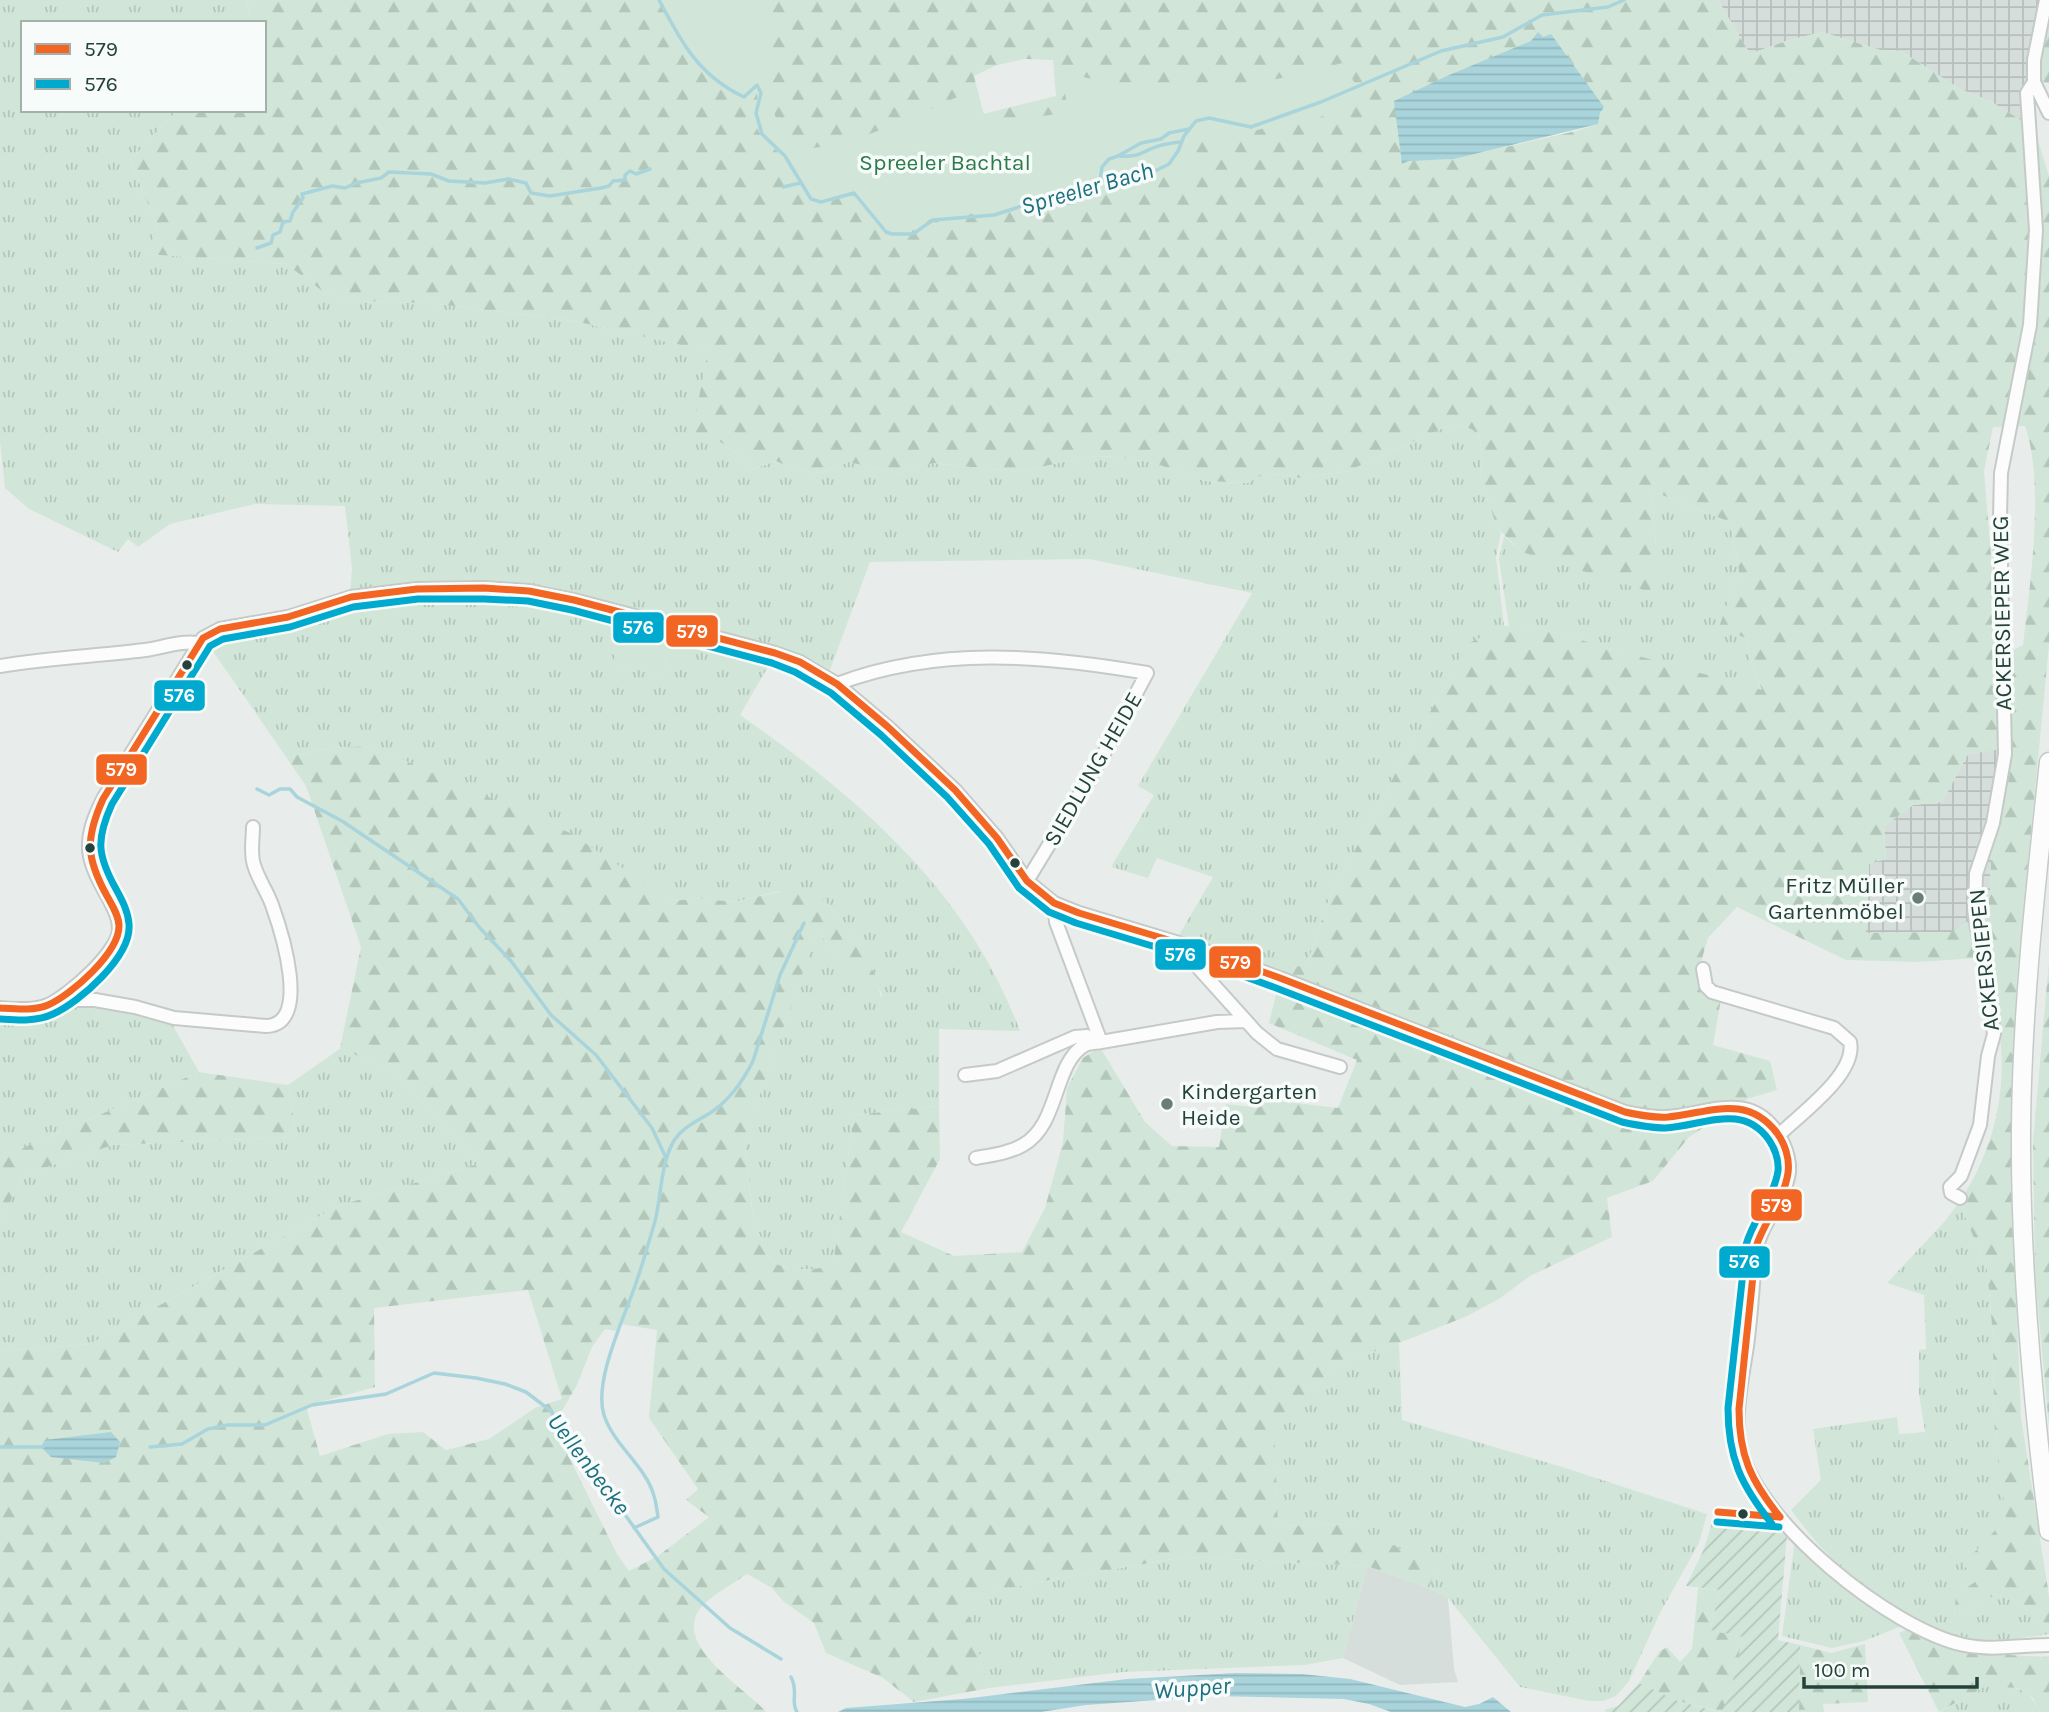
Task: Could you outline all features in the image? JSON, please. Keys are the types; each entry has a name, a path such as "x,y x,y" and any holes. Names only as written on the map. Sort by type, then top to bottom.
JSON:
{"main road":[{"path":"2049,762 2031,941 2021,1126 2026,1315 2049,1531"}],"street":[{"path":"2046,0 2034,60 2034,82 2049,113"},
{"name":"ACKERSIEPER WEG","path":"2005,754 2001,473 2030,325 2036,230 2028,93 2034,82"},
{"path":"57,1000 100,963 117,941 117,913 89,861 89,845 95,817 103,799 198,643 219,629 288,617 351,597 417,589 505,589 573,600 775,653 800,662 837,684 888,727 955,790 997,838 1027,881 1054,903 1280,978 1625,1112 1664,1117 1714,1108 1737,1107 1765,1119 1784,1145 1789,1169 1782,1194 1762,1228 1756,1247 1738,1409 1740,1445 1752,1479 1772,1508 1825,1562 1861,1592 1912,1625 1964,1645 1996,1648 2049,1644"},
{"path":"0,666 54,657 148,649 180,641 198,643"},
{"name":"SIEDLUNG HEIDE","path":"837,684 867,673 912,664 986,656 1063,661 1147,673 1095,769 1027,881"},
{"name":"ACKERSIEPEN","path":"1960,1198 1951,1193 1950,1187 1961,1176 1980,1125 1988,1055 1994,1034 1975,917 1976,874 1993,823 2005,754"},
{"path":"0,1008 27,1009 57,1000 95,1000 174,1018 266,1026 281,1022 289,1012 290,983 272,903 254,866 253,827"},
{"path":"1054,903 1056,922 1101,1042"},
{"path":"1175,942 1246,1021 1277,1049 1340,1067"},
{"path":"1703,970 1706,986 1712,992 1834,1027 1850,1042 1851,1054 1848,1062 1834,1083 1779,1135"},
{"path":"976,1158 1004,1153 1025,1144 1047,1120 1063,1074 1087,1044 1217,1022 1246,1021"},
{"path":"965,1075 997,1071 1074,1037 1087,1036 1101,1042"}],"shaded area":[{"path":"1718,0 2046,0 2024,122 1990,101 1960,89 1901,51 1880,50 1822,32 1750,54"},
{"path":"2009,747 2010,774 1992,835 1990,892 1981,912 1953,932 1866,933 1869,863 1886,859 1884,826 1913,805 1942,802 1968,754"},
{"path":"1367,1566 1429,1588 1448,1598 1454,1669 1458,1682 1400,1685 1343,1658"}],"green space":[{"path":"0,0 247,0 251,21 21,21 21,112 176,112 130,160 158,228 146,254 286,264 329,295 359,301 428,303 574,321 709,351 716,439 742,457 751,470 776,461 796,470 821,473 848,462 899,473 932,463 1018,472 1090,456 1154,463 1205,481 1247,483 1260,476 1279,474 1301,478 1348,471 1441,429 1460,424 1479,433 1482,455 1480,476 1501,533 1496,557 1504,626 1469,644 1393,778 1329,899 1307,964 1283,970 1280,978 1175,942 1213,877 1157,858 1148,878 1111,867 1154,795 1138,786 1252,593 1089,559 870,562 830,670 808,657 779,647 737,640 572,594 350,592 352,569 345,506 255,504 170,524 138,547 128,539 118,552 29,509 5,488 0,442"},
{"path":"247,0 659,0 681,40 693,50 732,0 1718,0 1750,54 1822,32 1880,50 1901,51 1960,89 1990,101 2024,122 2032,121 2049,176 2049,645 2017,978 2011,1175 2021,1417 2049,1596 2049,1628 2023,1605 1996,1594 1954,1615 1956,1595 1981,1578 1962,1565 2006,1519 1994,1422 1993,1337 1987,1269 1966,1219 1962,1198 1983,1159 1990,1139 2002,1075 1999,1031 1978,958 1917,962 1846,960 1737,907 1708,938 1698,972 1721,999 1713,1045 1770,1061 1777,1090 1747,1099 1689,1137 1653,1181 1607,1198 1612,1237 1530,1276 1499,1299 1465,1317 1332,1366 1321,1382 1274,1421 1278,1526 1350,1524 1409,1553 1435,1571 1429,1588 1367,1566 1185,1557 1032,1583 964,1599 989,1688 914,1702 883,1678 826,1653 814,1623 783,1601 772,1588 747,1574 714,1596 699,1610 694,1624 696,1639 716,1667 766,1712 0,1712 0,1351 90,1344 338,1206 478,1164 395,1072 340,1048 361,947 306,786 286,757 329,748 371,746 570,833 676,901 695,898 734,902 796,888 811,890 827,903 858,941 876,977 883,1004 867,991 817,932 744,1140 753,1217 769,1259 791,1268 809,1269 833,1265 854,1115 939,1106 940,1159 901,1232 954,1256 1022,1252 1045,1208 1063,1142 1067,1088 1083,1058 1100,1047 1145,1122 1172,1146 1219,1147 1226,1104 1253,1107 1270,1100 1338,1108 1357,1060 1269,1023 1282,970 1307,964 1329,899 1469,643 1504,626 1537,628 1762,690 1749,655 1748,639 1719,627 1739,571 1730,522 1652,491 1656,547 1650,592 1522,552 1497,528 1480,476 1482,455 1479,433 1460,424 1441,429 1348,471 1301,478 1279,474 1260,476 1248,483 1205,481 1154,463 1090,456 1018,472 933,463 899,473 848,462 821,473 796,470 776,461 750,470 742,457 716,439 691,438 708,351 574,321 428,303 359,301 328,295 286,264 145,254 158,228 130,160 176,112 266,112 266,21 251,21","holes":["1543,38 1598,124 1453,159 1408,161 1449,75","1025,59 1053,60 1056,96 983,114 974,76 997,65","2025,426 2034,475 2034,534 2029,593 2023,645 2014,650 2004,640 1996,616 1984,471 1993,427","2009,748 2010,774 1992,835 1990,892 1981,912 1953,932 1866,933 1869,864 1886,859 1884,826 1913,805 1942,802 1968,754","528,1290 562,1399 535,1408 489,1439 446,1450 423,1432 388,1434 320,1456 306,1406 375,1387 374,1308","620,1324 657,1330 649,1418 698,1489 686,1500 709,1517 658,1556 629,1571 617,1554 552,1428 577,1385 592,1347 605,1329 616,1331"]},
{"name":"Spreeler Bachtal","path":"658,0 759,0 772,61 772,108 787,145 805,148 828,146 882,130 977,88 986,122 1068,113 1062,73 1131,85 1184,88 1264,81 1342,63 1367,102 1314,119 1290,121 1236,136 1199,138 1193,153 1191,175 1143,178 1074,188 1009,209 931,219 909,231 898,233 886,229 852,190 817,200 806,191 783,158 758,130 755,120 755,88 744,94 717,76 694,54 674,28"},
{"path":"2049,0 2049,83 2034,82"},
{"path":"1652,491 1730,522 1739,571 1720,626 1748,639 1749,655 1762,691 1537,628 1509,627 1499,559 1504,536 1522,552 1656,547"},
{"path":"419,595 529,598 623,620 614,663 663,676 671,634 772,660 740,715 827,780 867,815 940,891 971,934 998,981 1020,1031 939,1029 939,1106 854,1115 833,1266 800,1269 783,1266 769,1259 753,1217 744,1139 817,931 880,1003 882,995 858,941 827,903 780,891 734,902 695,898 676,901 465,788 371,746 329,748 286,757 210,647 198,652 204,643 220,633 357,601"},
{"path":"623,620 671,634 663,676 613,663"},
{"path":"2049,961 2049,1426 2035,1275 2033,1141"},
{"path":"95,1003 171,1022 199,1072 18,1150 0,1150 0,1013 41,1012"},
{"path":"341,1048 395,1072 478,1164 338,1206 90,1344 0,1351 0,1223 23,1175 113,1145 297,1137 288,1085"},
{"path":"199,1072 288,1085 297,1137 113,1145 23,1175 0,1223 0,1150 18,1150"},
{"path":"1962,1198 1966,1219 1987,1269 1993,1337 1994,1422 2007,1520 1963,1565 1982,1578 1956,1595 1954,1614 1996,1594 2023,1605 2049,1628 2049,1634 1989,1640 1968,1638 1929,1625 1887,1602 1848,1572 1818,1544 1791,1510 1821,1480 1813,1429 1897,1417 1899,1434 1925,1432 1919,1394 1919,1350 1926,1349 1924,1295 1887,1283 1945,1221"},
{"path":"1399,1343 1402,1420 1559,1466 1707,1514 1699,1543 1660,1613 1629,1681 1616,1696 1603,1701 1589,1701 1520,1687 1448,1598 1429,1588 1435,1571 1350,1524 1278,1526 1273,1421 1321,1382 1332,1366"},
{"path":"1713,1520 1762,1524 1787,1536 1778,1640 1800,1645 1799,1712 1722,1712 1730,1693 1743,1637 1710,1630 1720,1590 1686,1586 1703,1551"},
{"path":"1795,1539 1859,1597 1902,1626 1864,1641 1832,1648 1782,1636"},
{"path":"1185,1557 1367,1566 1343,1658 1305,1665 1123,1672 989,1688 963,1599 1032,1583"},
{"path":"1698,1588 1720,1590 1710,1630 1743,1637 1730,1693 1722,1712 1678,1701 1639,1683 1659,1652 1667,1647 1680,1662 1692,1649"},
{"path":"1906,1630 1958,1648 1993,1654 2049,1657 2049,1712 2040,1712 2033,1698 2017,1688 1986,1686 1939,1712 1899,1633"},
{"path":"1865,1644 1868,1702 1823,1704 1824,1712 1799,1712 1800,1645 1831,1653"},
{"path":"1639,1683 1678,1701 1719,1712 1604,1710 1618,1706"},
{"path":"1986,1685 2012,1687 2024,1692 2040,1712 1940,1712"}],"water":[{"path":"1538,32 1543,37 1551,34 1604,107 1598,124 1454,159 1408,161 1402,164 1394,101 1531,41"},
{"path":"111,1432 120,1442 116,1457 104,1463 51,1457 41,1447 45,1440"},
{"name":"Wupper","path":"1236,1673 1302,1674 1350,1679 1465,1707 1493,1697 1511,1712 1391,1712 1344,1699 1213,1696 1086,1705 1041,1712 838,1712 846,1708 963,1699 1127,1679"}],"waterway":[{"name":"Spreeler Bach","path":"659,0 684,44 715,79 744,97 757,85 761,93 756,113 762,134 785,156 811,199 821,202 854,193 886,232 892,234 913,234 933,220 994,215 1100,181 1157,170 1169,164 1184,136 1196,121 1209,118 1251,127 1321,102 1441,51 1503,37 1542,15 1608,7 1624,0"},
{"path":"1100,181 1102,167 1109,159 1141,143 1189,129"},
{"path":"1120,156 1134,155 1181,142"},
{"path":"257,248 271,243 273,235 280,232 283,222 290,221 303,198 302,194 332,186 345,188 381,178 389,172 431,174 449,181 485,183 508,179 526,183 531,193 550,196 609,186 613,181 625,180 625,175 630,171 636,174 650,169"},
{"path":"783,187 800,183"},
{"path":"257,789 269,795 280,789 290,789 297,797 342,821 458,899 479,927 511,961 551,1015 596,1055 652,1128 666,1158"},
{"path":"634,1528 658,1517 650,1485 615,1437 604,1415 602,1401 606,1367 639,1275 657,1211 670,1148 683,1130 725,1101 745,1075 753,1061 780,975 804,923"},
{"name":"Uellenbecke","path":"150,1447 182,1444 208,1429 228,1425 265,1425 312,1405 386,1394 434,1373 505,1384 526,1392 551,1411 565,1439 581,1446 613,1498 664,1569 730,1628 781,1659"},
{"name":"Uellenbecke","path":"0,1447 43,1447"},
{"name":"Uellenbecke","path":"791,1677 797,1712"}],"transit line":[{"name":"579","path":"0,1008 37,1008 58,1000 81,983 111,948 117,937 119,922 100,883 92,859 91,837 97,813 103,799 203,638 220,629 288,617 351,597 417,589 484,588 529,591 574,600 775,653 800,662 837,684 888,727 955,790 997,838 1027,881 1054,903 1280,978 1625,1112 1662,1117 1726,1108 1753,1113 1765,1121 1777,1133 1785,1147 1788,1173 1786,1183 1756,1247 1739,1409 1744,1454 1761,1492 1780,1517"},
{"name":"576","path":"0,1019 40,1018 64,1008 90,989 122,950 128,937 129,924 102,856 103,827 112,804 210,646 223,639 290,627 353,607 418,599 484,599 528,601 572,610 772,663 795,672 831,693 881,735 947,797 989,844 1019,888 1049,912 1076,923 1202,961 1276,988 1622,1122 1665,1128 1734,1119 1758,1128 1773,1147 1778,1171 1776,1181 1746,1245 1728,1408 1731,1442 1738,1470 1772,1524"},
{"name":"579","path":"1718,1512 1780,1517"},
{"name":"576","path":"1717,1522 1779,1527"}],"place":[{"name":"Fritz Müller Gartenmöbel","path":"1918,898"},
{"name":"Kindergarten Heide","path":"1167,1104"}]}
